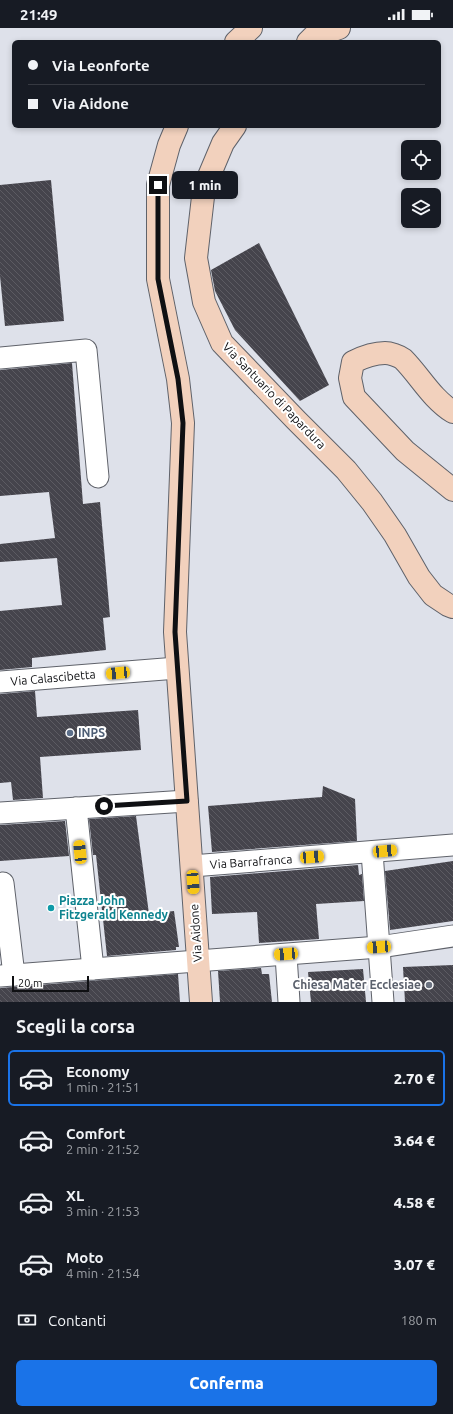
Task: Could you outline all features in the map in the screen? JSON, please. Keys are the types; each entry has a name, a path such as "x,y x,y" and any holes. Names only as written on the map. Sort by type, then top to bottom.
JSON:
{"street":[{"path":"238,40 251,28"},
{"path":"310,40 313,37 339,28"},
{"name":"Via Aidone","path":"176,128 169,145 158,185 158,279 178,379 183,423 175,632 201,1002"},
{"name":"Via Santuario di Papardura","path":"234,128 223,143 204,188 196,258 204,302 222,343 346,470 372,502 395,535 419,577 433,595 453,607"},
{"path":"0,358 86,350 98,477"},
{"path":"453,412 443,406 401,357 386,353 368,356 353,362 350,378 354,397 404,451 453,490"},
{"name":"Via Calascibetta","path":"0,682 177,668"},
{"path":"0,812 187,801"},
{"path":"76,808 93,969"},
{"name":"Via Barrafranca","path":"192,866 453,845"},
{"path":"372,852 383,1002"},
{"path":"3,883 7,976 379,947 453,936"},
{"path":"286,954 289,1002"}],"building":[{"path":"51,180 64,321 5,326 0,276 0,185"},
{"path":"259,243 329,385 300,401 235,330 215,291 211,270"},
{"path":"72,363 83,504 100,502 110,617 103,618 106,650 32,658 32,667 0,670 0,611 62,605 57,558 0,562 0,544 55,538 49,492 0,496 0,370"},
{"name":"INPS","path":"35,691 37,717 138,710 141,750 40,757 43,798 13,800 11,782 0,783 0,694"},
{"path":"323,786 355,799 357,841 212,852 208,806 322,797"},
{"path":"136,816 149,914 174,911 179,947 176,947 176,950 107,956 96,855 93,855 89,819"},
{"path":"65,821 69,856 0,861 0,825"},
{"path":"453,861 453,921 390,930 385,871"},
{"path":"358,865 359,875 362,874 364,901 316,904 319,939 259,943 257,912 212,914 210,877"},
{"name":"Chiesa Mater Ecclesiae","path":"453,965 453,1002 405,1002 403,967"},
{"path":"261,968 262,974 269,974 272,1002 220,1002 218,971"},
{"path":"363,969 366,1002 311,1002 308,972"},
{"path":"178,974 180,1002 0,1002 0,988"}],"place":[{"name":"INPS","path":"70,733"},
{"name":"Piazza John Fitzgerald Kennedy","path":"51,908"},
{"name":"Chiesa Mater Ecclesiae","path":"429,985"}],"route":[{"path":"104,806 187,801 175,632 183,423 178,379 158,279 158,185"}]}
